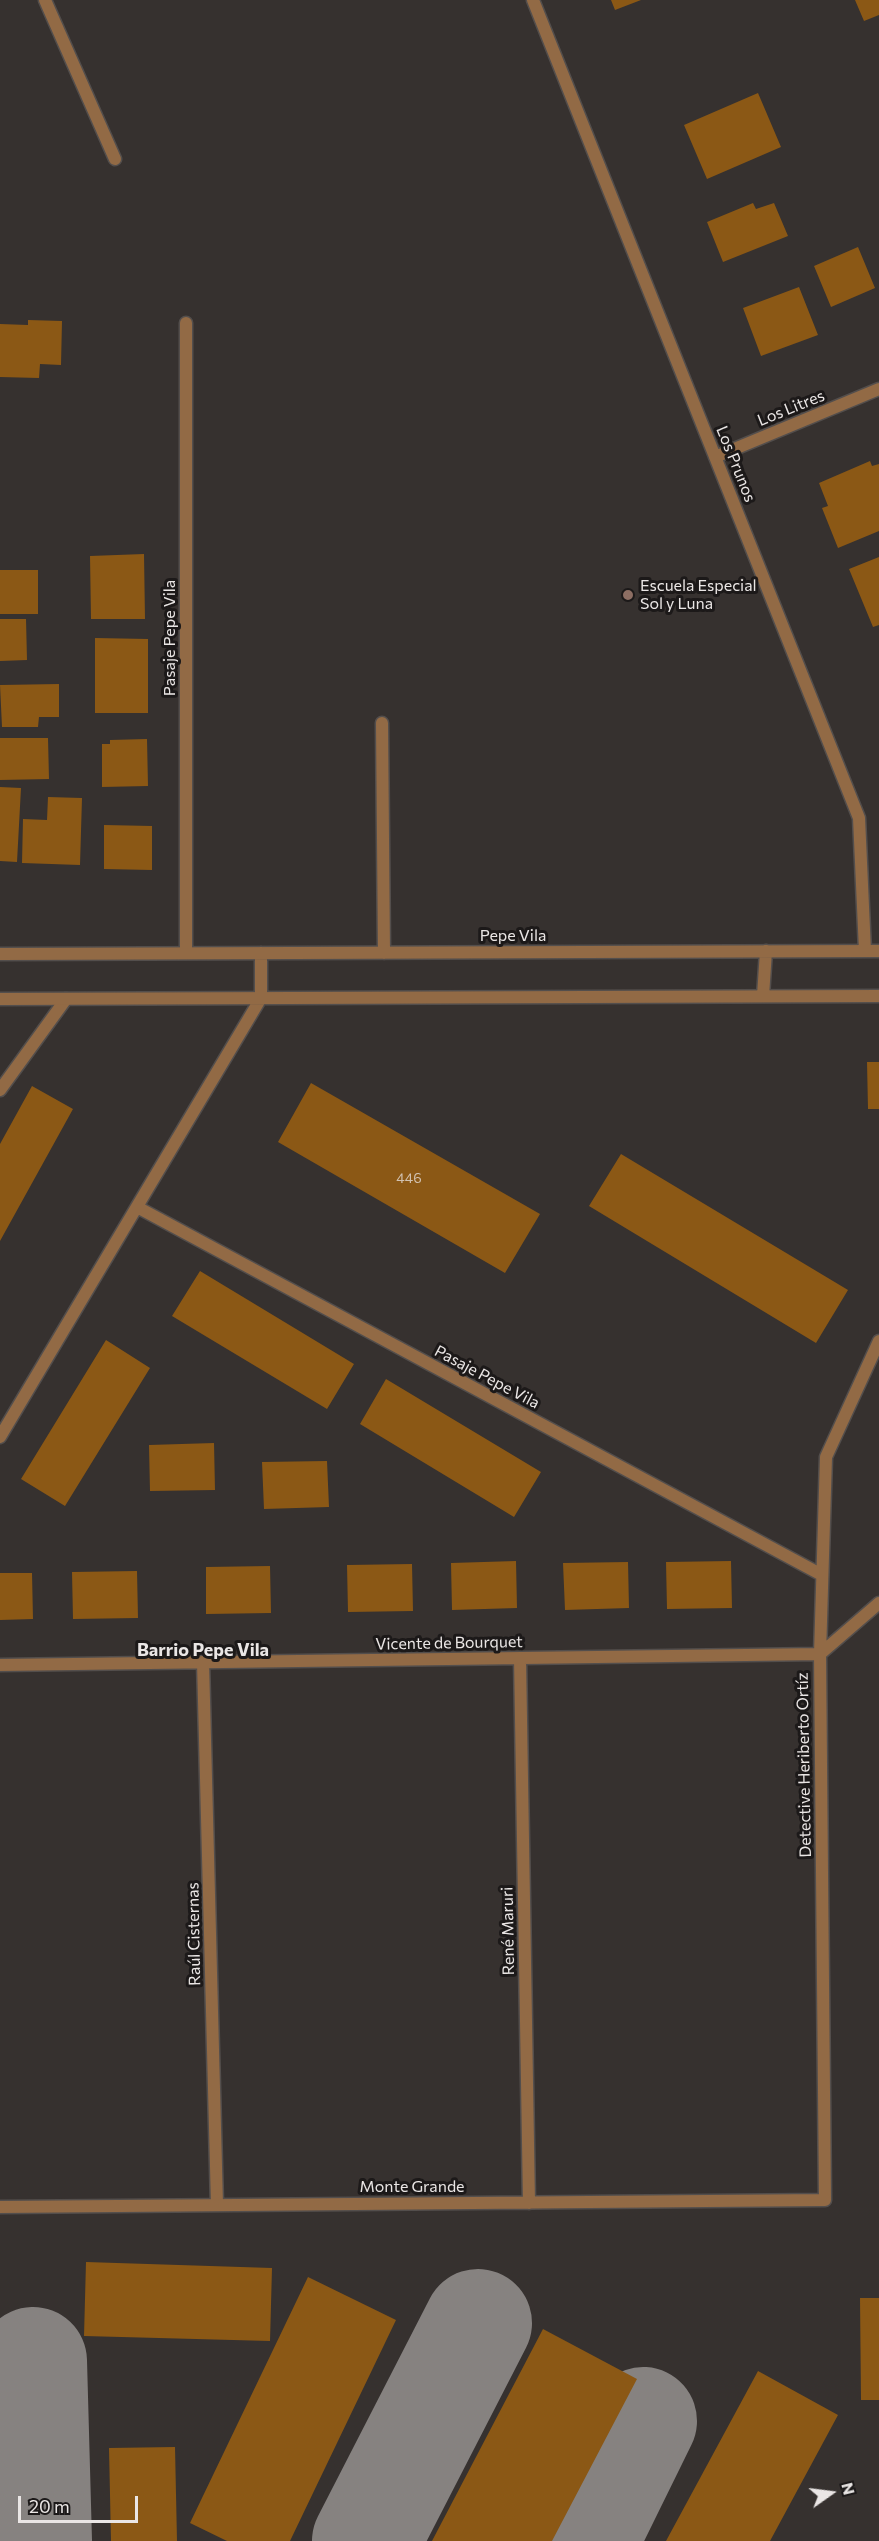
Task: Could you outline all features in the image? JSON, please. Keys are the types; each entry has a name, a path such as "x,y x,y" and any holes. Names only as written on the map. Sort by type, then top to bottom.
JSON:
{"street":[{"path":"45,0 115,159"},
{"name":"Los Prunos","path":"533,0 859,818 865,951"},
{"name":"Pasaje Pepe Vila","path":"186,323 186,954"},
{"name":"Los Litres","path":"716,457 879,389"},
{"path":"382,723 384,953"},
{"path":"763,996 766,951"},
{"name":"Pepe Vila","path":"0,954 879,951"},
{"path":"0,1437 261,998 261,953"},
{"path":"0,999 879,996"},
{"path":"0,1090 66,999"},
{"name":"Pasaje Pepe Vila","path":"137,1207 822,1575"},
{"name":"Detective Heriberto Ortíz","path":"825,2200 820,1654 826,1457 879,1341"},
{"path":"820,1654 879,1603"},
{"name":"Vicente de Bourquet","path":"0,1665 820,1654"},
{"name":"René Maruri","path":"520,1658 529,2203"},
{"name":"Raúl Cisternas","path":"203,1662 217,2205"},
{"name":"Monte Grande","path":"0,2207 825,2200"}],"building":[{"path":"611,0 641,0 615,10"},
{"path":"855,0 879,0 879,15 864,21"},
{"path":"758,93 781,147 707,179 684,125"},
{"path":"753,203 756,209 774,203 788,236 723,262 707,222"},
{"path":"858,247 875,288 831,307 814,266"},
{"path":"799,287 818,335 761,356 743,308"},
{"path":"28,320 62,321 61,365 40,364 39,378 0,377 0,324 28,325"},
{"path":"870,461 872,466 879,464 879,531 838,548 822,508 828,506 819,483"},
{"path":"144,554 145,619 91,619 90,556"},
{"path":"879,557 879,625 873,627 849,569"},
{"path":"0,570 38,570 38,614 0,614"},
{"path":"0,619 26,619 27,660 0,661"},
{"path":"95,638 148,639 148,713 95,713"},
{"path":"59,684 59,717 39,717 38,727 2,727 0,685"},
{"path":"0,738 48,738 49,779 0,780"},
{"path":"147,739 148,786 102,787 102,744 110,744 110,740"},
{"path":"0,787 21,788 17,862 0,861"},
{"path":"48,797 82,798 80,865 22,863 23,819 47,820"},
{"path":"104,825 152,826 152,870 104,869"},
{"path":"867,1062 879,1062 879,1109 868,1109"},
{"path":"311,1083 540,1214 505,1273 278,1142"},
{"path":"32,1086 73,1109 0,1241 0,1144"},
{"path":"621,1154 848,1290 816,1343 589,1206"},
{"path":"200,1271 354,1364 327,1409 172,1316"},
{"path":"106,1340 150,1368 65,1506 21,1479"},
{"path":"386,1379 541,1472 514,1517 360,1424"},
{"path":"214,1443 215,1490 150,1491 149,1445"},
{"path":"327,1461 329,1507 264,1509 262,1462"},
{"path":"516,1561 517,1608 452,1610 451,1563"},
{"path":"731,1561 732,1608 667,1609 666,1562"},
{"path":"628,1562 629,1608 565,1610 563,1563"},
{"path":"412,1564 413,1611 348,1612 347,1565"},
{"path":"270,1566 271,1613 206,1614 206,1567"},
{"path":"137,1571 138,1618 73,1619 72,1572"},
{"path":"0,1573 32,1573 33,1619 0,1620"},
{"path":"86,2262 272,2268 270,2341 84,2336"},
{"path":"308,2277 396,2320 290,2541 227,2541 190,2523"},
{"path":"860,2298 879,2298 879,2400 861,2400"},
{"path":"543,2329 637,2379 552,2541 432,2541"},
{"path":"758,2371 838,2415 770,2541 666,2541"},
{"path":"175,2447 177,2541 111,2541 109,2448"}],"taxiway":[{"path":"366,2541 478,2323"},
{"path":"33,2361 38,2541"},
{"path":"584,2541 643,2421"}],"place":[{"name":"Escuela Especial Sol y Luna","path":"628,595"}],"district":[{"name":"Barrio Pepe Vila","path":"203,1650"}]}
